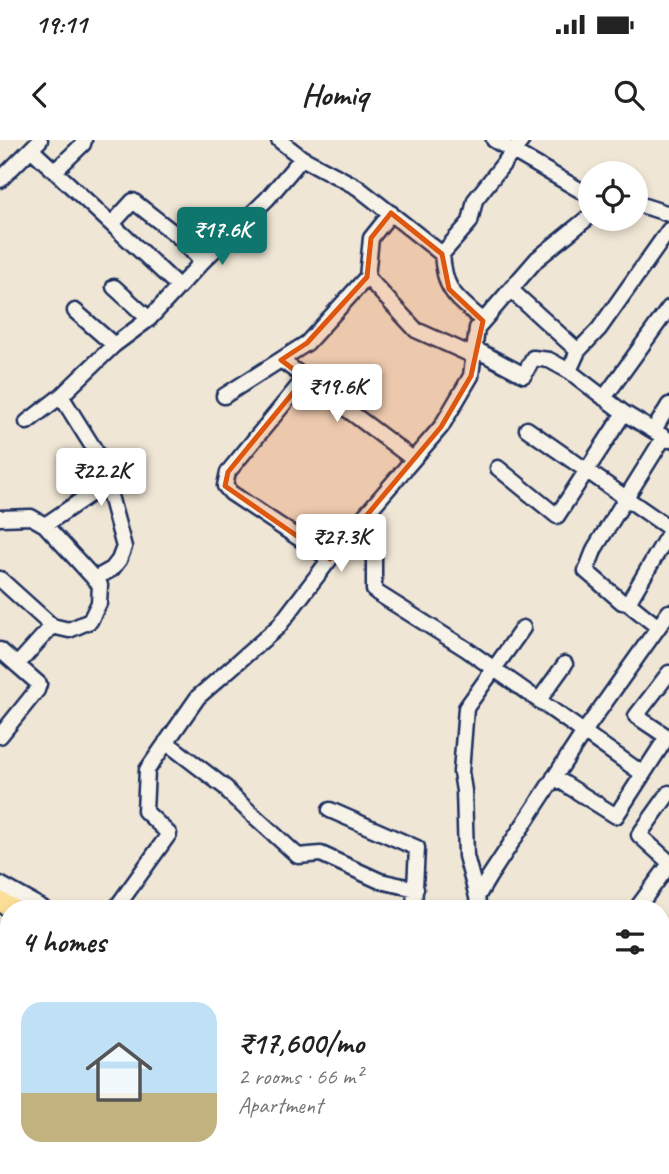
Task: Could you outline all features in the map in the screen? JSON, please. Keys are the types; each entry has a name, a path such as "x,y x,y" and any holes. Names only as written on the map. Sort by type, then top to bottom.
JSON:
{"street":[{"path":"55,171 84,140"},
{"path":"279,140 302,158 358,187 442,254"},
{"path":"494,140 518,146 578,188"},
{"path":"0,180 35,144 55,171 177,285"},
{"path":"483,321 449,289 443,276 442,254 470,222 475,200 518,146"},
{"path":"27,422 61,396 114,345 149,319 202,262 267,199 302,158"},
{"path":"112,224 133,201 179,237 202,262"},
{"path":"648,207 669,214"},
{"path":"225,396 307,343 367,277 371,238 391,213"},
{"path":"122,900 169,834 145,811 147,770 198,697 278,627 356,526 441,427 471,376 477,328 537,259 578,226"},
{"path":"569,371 578,351 599,328 669,230"},
{"path":"367,277 416,330 524,375 533,358 549,360 569,371 624,413 662,436"},
{"path":"114,287 149,319"},
{"path":"511,290 578,351"},
{"path":"604,398 669,308"},
{"path":"75,311 114,345"},
{"path":"281,360 413,459"},
{"path":"305,378 228,472 225,486 230,493 330,559"},
{"path":"61,396 103,463 124,547 113,569 94,579"},
{"path":"658,626 628,603 622,602 586,571 595,548 662,436 669,405"},
{"path":"498,468 557,516 624,413"},
{"path":"527,429 587,469 669,531 628,603"},
{"path":"45,525 106,481"},
{"path":"0,518 31,517 45,525 100,585 99,603 89,621 69,630 52,626 0,579"},
{"path":"356,526 374,549 374,590 494,669 643,774"},
{"path":"480,900 554,776 669,612"},
{"path":"17,665 52,626"},
{"path":"477,900 466,856 461,772 467,708 523,628"},
{"path":"0,650 39,684 37,690 3,727"},
{"path":"539,700 565,664"},
{"path":"554,776 615,816 668,738 636,716 669,673"},
{"path":"166,743 226,788 298,856 321,854 380,881 416,889"},
{"path":"643,900 669,864 639,835 669,793"},
{"path":"330,810 417,848 415,900"},
{"path":"0,884 29,900"}],"highlighted area":[{"path":"391,213 442,254 449,289 483,321 471,376 441,427 330,559 225,486 228,472 305,378 281,360 307,343 367,277 371,238"}]}
